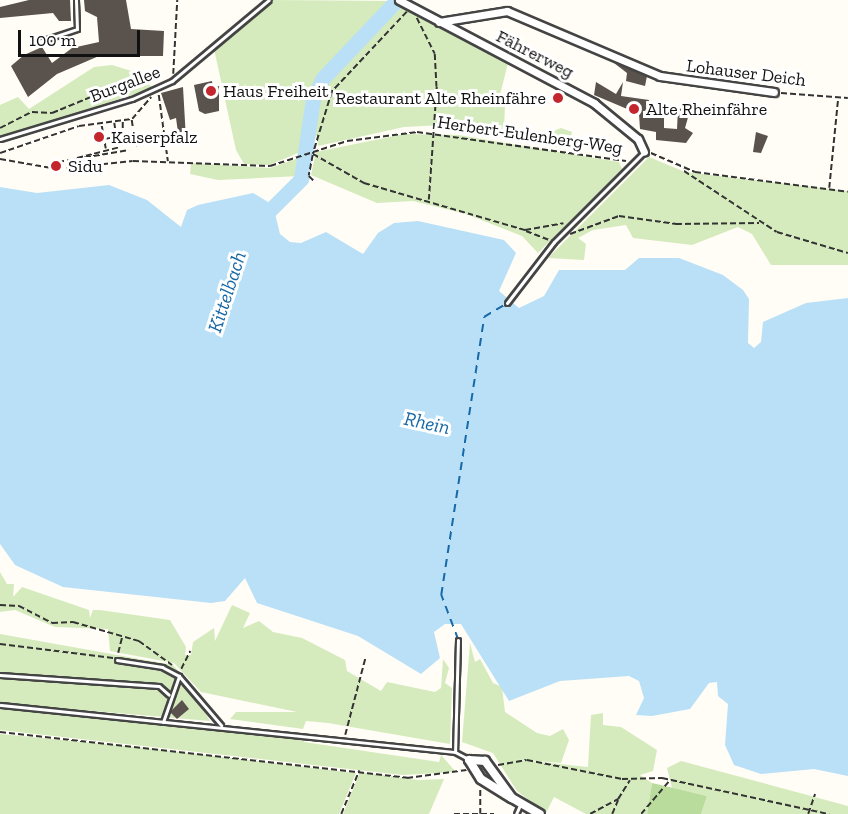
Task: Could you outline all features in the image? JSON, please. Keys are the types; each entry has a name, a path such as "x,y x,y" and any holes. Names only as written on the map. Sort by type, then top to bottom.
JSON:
{"street":[{"name":"Fährerweg","path":"405,3 594,103 638,139 644,152"},
{"name":"Lohauser Deich","path":"439,22 507,11 660,76 774,92"},
{"path":"512,798 490,768 478,757 469,764 481,778 521,804 540,814"}],"lane":[{"path":"35,43 77,29 76,0"},
{"name":"Burgallee","path":"0,139 132,99 172,81 269,0"},
{"path":"507,303 554,242 644,152"},
{"path":"455,752 458,640"},
{"path":"117,660 178,675 221,725"},
{"path":"0,675 159,686 169,695"},
{"path":"163,722 169,695 178,675"},
{"path":"0,705 163,722 221,725 455,752 469,764"},
{"path":"516,814 521,804"}],"path":[{"path":"172,81 177,0"},
{"path":"315,182 309,176 313,154 332,92 405,3 435,54 429,200"},
{"path":"0,153 93,124 102,125 132,119 155,89"},
{"path":"0,159 57,169 168,162 155,89"},
{"path":"0,128 32,112 52,113 98,94 118,92 132,99"},
{"name":"Lohauser Deich","path":"774,92 848,98"},
{"path":"828,189 838,98"},
{"path":"132,119 136,147"},
{"path":"123,121 123,142"},
{"path":"104,139 116,137 114,123"},
{"path":"93,124 94,130"},
{"path":"102,125 106,149"},
{"name":"Herbert-Eulenberg-Weg","path":"168,162 277,165 315,149 373,137 432,132 635,162"},
{"path":"77,159 76,155 120,147"},
{"path":"58,162 129,150"},
{"path":"644,152 684,170 759,223 848,253"},
{"path":"313,154 364,183 429,200 525,230 554,242 619,216 676,224 759,223"},
{"path":"684,170 848,192"},
{"path":"525,230 573,222"},
{"path":"0,605 19,606 52,623 74,622 122,636 160,652 178,675 190,651"},
{"path":"0,644 117,660 122,636"},
{"path":"345,739 365,659"},
{"path":"0,732 407,778 460,775 469,764"},
{"path":"490,768 527,760 630,780 671,779 829,814"},
{"path":"341,814 359,771"},
{"path":"480,814 481,778"},
{"path":"641,814 671,779"},
{"path":"612,814 630,780"},
{"path":"808,814 815,794"},
{"path":"590,814 618,799"},
{"path":"454,814 494,814"}],"green space":[{"path":"272,0 396,1 315,87 303,151 269,165 244,164 236,150 214,49"},
{"path":"403,6 508,63 498,103 505,106 504,129 538,137 561,128 572,132 569,149 443,125 404,127 318,146 317,135 308,147 315,100 325,79"},
{"path":"112,65 135,72 153,88 0,138 0,105 18,97 29,109 94,67"},
{"path":"404,134 458,135 619,162 622,169 538,253 522,236 466,214 413,201 377,203 311,175 316,152"},
{"path":"302,157 300,176 218,180 190,174 191,163 270,168"},
{"path":"649,157 685,172 848,191 848,265 771,265 752,234 738,227 692,245 633,238 626,225 593,230 578,238 586,244 584,260 548,258"},
{"path":"0,572 7,584 14,584 13,597 22,587 89,610 90,618 93,610 100,610 170,620 186,647 185,655 191,655 193,642 214,628 215,641 232,605 250,613 243,628 259,621 273,632 302,638 345,660 347,671 381,691 387,682 435,692 441,688 443,659 449,668 445,683 452,688 450,744 328,723 306,721 303,729 230,719 236,712 297,712 201,692 174,663 110,651 108,629 55,627 15,610 0,612"},
{"path":"0,634 173,665 203,698 199,702 210,721 0,703"},
{"path":"470,643 475,662 480,659 493,683 502,687 505,712 537,733 550,736 563,729 569,740 561,763 512,759 588,767 591,715 603,713 603,725 621,727 657,750 653,771 640,775 652,783 647,814 586,814 554,797 546,813 517,791 493,753 462,742"},
{"path":"0,708 304,737 304,742 439,762 441,755 456,772 403,775 0,730"},
{"path":"0,734 146,748 356,773 339,814 0,814"},
{"path":"681,761 848,806 848,814 701,814 707,796 672,788 667,768"},
{"path":"360,772 418,780 444,779 429,814 343,814"},
{"path":"652,783 707,796 701,814 647,814"}],"water":[{"name":"Rhein","path":"109,185 147,200 181,227 187,210 198,205 253,193 273,205 280,234 290,242 301,243 326,232 363,254 378,233 394,223 418,221 504,240 516,253 499,291 519,308 544,296 559,270 625,270 639,258 679,258 723,275 743,290 749,299 748,343 754,348 761,342 763,322 806,303 848,298 848,776 814,769 761,774 734,765 725,745 728,704 718,696 717,682 709,683 690,709 652,716 636,715 644,698 639,681 629,676 560,681 509,701 461,624 445,624 434,632 440,658 421,674 358,636 257,603 245,578 225,601 211,603 63,587 15,565 0,544 0,187 37,193"}],"building":[{"path":"29,0 70,0 71,21 59,21 53,13 0,18 0,7"},
{"path":"84,0 126,0 131,29 164,31 163,56 99,56 57,74 28,97 11,66 24,55 42,47 52,63 72,48 99,42 97,17 85,11"},
{"path":"614,63 647,76 645,86 626,81 627,73"},
{"path":"212,81 213,88 219,86 219,111 205,114 199,111 194,85"},
{"path":"596,82 616,94 623,82 621,96 649,100 648,108 664,113 664,128 677,129 678,109 691,107 685,128 693,133 686,143 656,140 656,132 640,129 639,114 594,95"},
{"path":"183,87 186,139 179,140 176,118 170,120 161,93"},
{"path":"756,132 768,136 761,153 753,152"},
{"path":"182,700 189,709 177,719 170,712"}],"waterway":[{"name":"Kittelbach","path":"261,219 301,179 313,99 323,78 397,0"}],"ferry route":[{"path":"458,640 441,595 484,317 506,304"}],"place":[{"name":"Haus Freiheit","path":"211,91"},
{"name":"Restaurant Alte Rheinfähre","path":"558,98"},
{"name":"Alte Rheinfähre","path":"634,109"},
{"name":"Kaiserpfalz","path":"99,137"},
{"name":"Sidu","path":"56,166"}]}
